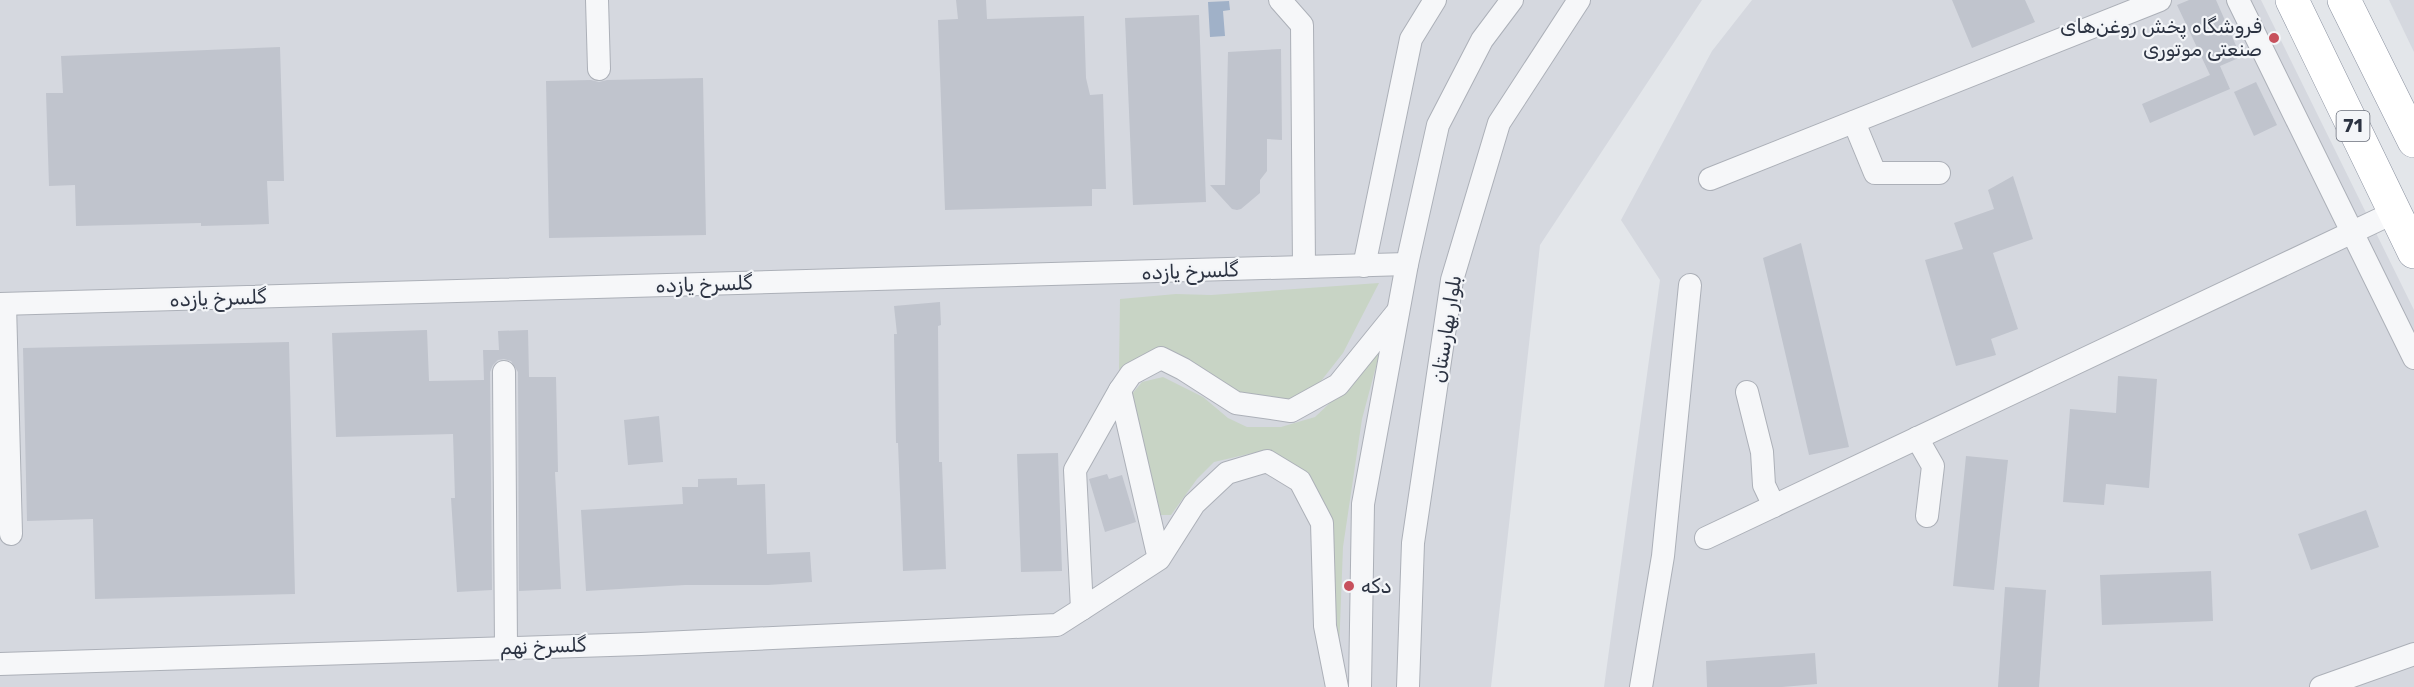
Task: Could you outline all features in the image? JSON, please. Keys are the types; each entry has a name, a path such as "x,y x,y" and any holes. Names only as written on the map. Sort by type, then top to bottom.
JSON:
{"highway":[{"name":"71","path":"2292,0 2414,252"},
{"name":"71","path":"2344,0 2414,141"}],"street":[{"path":"597,0 599,69"},
{"path":"1280,0 1302,25 1304,267"},
{"path":"1364,266 1411,39 1435,0"},
{"path":"1360,687 1363,504 1401,308 1407,264 1438,124 1482,40 1512,0"},
{"path":"1710,179 2160,0"},
{"path":"2238,0 2414,358"},
{"name":"بلوار بهارستان","path":"1408,687 1413,543 1452,280 1499,123 1578,1"},
{"path":"1854,122 1875,173 1939,173"},
{"path":"1706,538 2395,212"},
{"name":"گلسرخ یازده","path":"3,304 1407,264"},
{"path":"1641,687 1663,556 1690,285"},
{"path":"3,304 11,534"},
{"path":"1082,609 1075,470 1131,374 1161,358 1183,369 1236,403 1291,411 1338,385 1401,308"},
{"path":"504,372 506,647"},
{"path":"1120,390 1159,559"},
{"path":"1747,392 1762,452 1764,485 1774,506"},
{"path":"1917,438 1933,466 1927,516"},
{"path":"1159,559 1194,504 1227,473 1267,461 1300,481 1322,523 1325,626 1337,687"},
{"name":"گلسرخ نهم","path":"0,664 653,643 1057,625 1159,559"},
{"path":"2322,687 2414,654"}],"shaded area":[{"path":"0,0 1702,0 1540,245 1491,687 0,687"},
{"path":"1752,0 2261,0 2414,310 2414,687 1604,687 1660,280 1621,220 1712,51"},
{"path":"2389,0 2414,0 2414,52"}],"green space":[{"path":"1379,283 1343,353 1321,381 1293,399 1268,401 1131,362 1119,370 1120,299"},
{"path":"1382,344 1362,419 1343,547 1339,651 1329,520 1257,452 1214,462 1197,479 1171,515 1161,515 1132,394 1142,382 1163,377 1203,397 1228,418 1247,427 1281,427 1315,417 1334,399"}],"water":[{"path":"1229,1 1230,10 1223,11 1225,36 1210,37 1208,2"}],"building":[{"path":"956,0 986,0 987,19 1084,16 1086,78 1090,95 1103,94 1106,189 1092,189 1092,206 945,210 938,20 958,19"},
{"path":"1952,0 2025,0 2035,22 1972,48"},
{"path":"2189,0 2216,0 2241,57 2220,66 2230,89 2150,123 2142,104 2210,75 2177,5"},
{"path":"1199,15 1206,202 1133,205 1125,18"},
{"path":"280,47 284,181 267,181 269,224 76,226 75,185 49,186 46,93 63,93 61,56"},
{"path":"1281,49 1282,140 1267,139 1267,171 1260,180 1260,193 1241,209 1232,209 1210,185 1225,185 1228,52"},
{"path":"703,78 706,235 549,238 546,81 591,80 599,82"},
{"path":"2256,82 2277,125 2254,136 2234,92"},
{"path":"2013,176 2033,239 1993,253 2018,329 1991,339 1996,355 1956,366 1925,260 1963,249 1954,223 1994,209 1988,190"},
{"path":"1801,243 1849,447 1809,455 1763,258"},
{"path":"940,302 941,325 938,326 939,462 942,462 946,569 903,571 898,443 896,443 894,334 897,334 894,306"},
{"path":"427,330 429,381 484,380 483,350 499,350 498,331 528,330 529,377 556,377 558,472 555,472 561,589 519,591 518,372 511,361 498,360 490,372 492,590 457,592 451,498 455,498 453,434 336,437 332,333"},
{"path":"289,342 295,594 95,599 93,519 27,521 23,348"},
{"path":"2118,376 2157,379 2149,488 2106,484 2104,505 2063,502 2070,409 2116,413"},
{"path":"659,416 663,462 628,465 624,420"},
{"path":"1058,453 1062,571 1021,572 1017,454"},
{"path":"1966,456 2008,460 1994,590 1953,586"},
{"path":"1107,474 1109,479 1122,475 1136,522 1105,532 1089,479"},
{"path":"737,478 737,485 765,484 767,554 810,552 812,582 768,585 685,585 586,591 581,510 683,504 682,487 698,487 698,479"},
{"path":"2366,510 2379,547 2311,570 2298,534"},
{"path":"2211,571 2213,621 2102,625 2100,575"},
{"path":"2005,587 2046,590 2039,687 1998,687"},
{"path":"1815,653 1817,684 1782,687 1707,687 1706,661"}],"place":[{"name":"فروشگاه پخش روغن‌های صنعتی موتوری","path":"2274,38"},
{"name":"دکه","path":"1349,586"}]}
